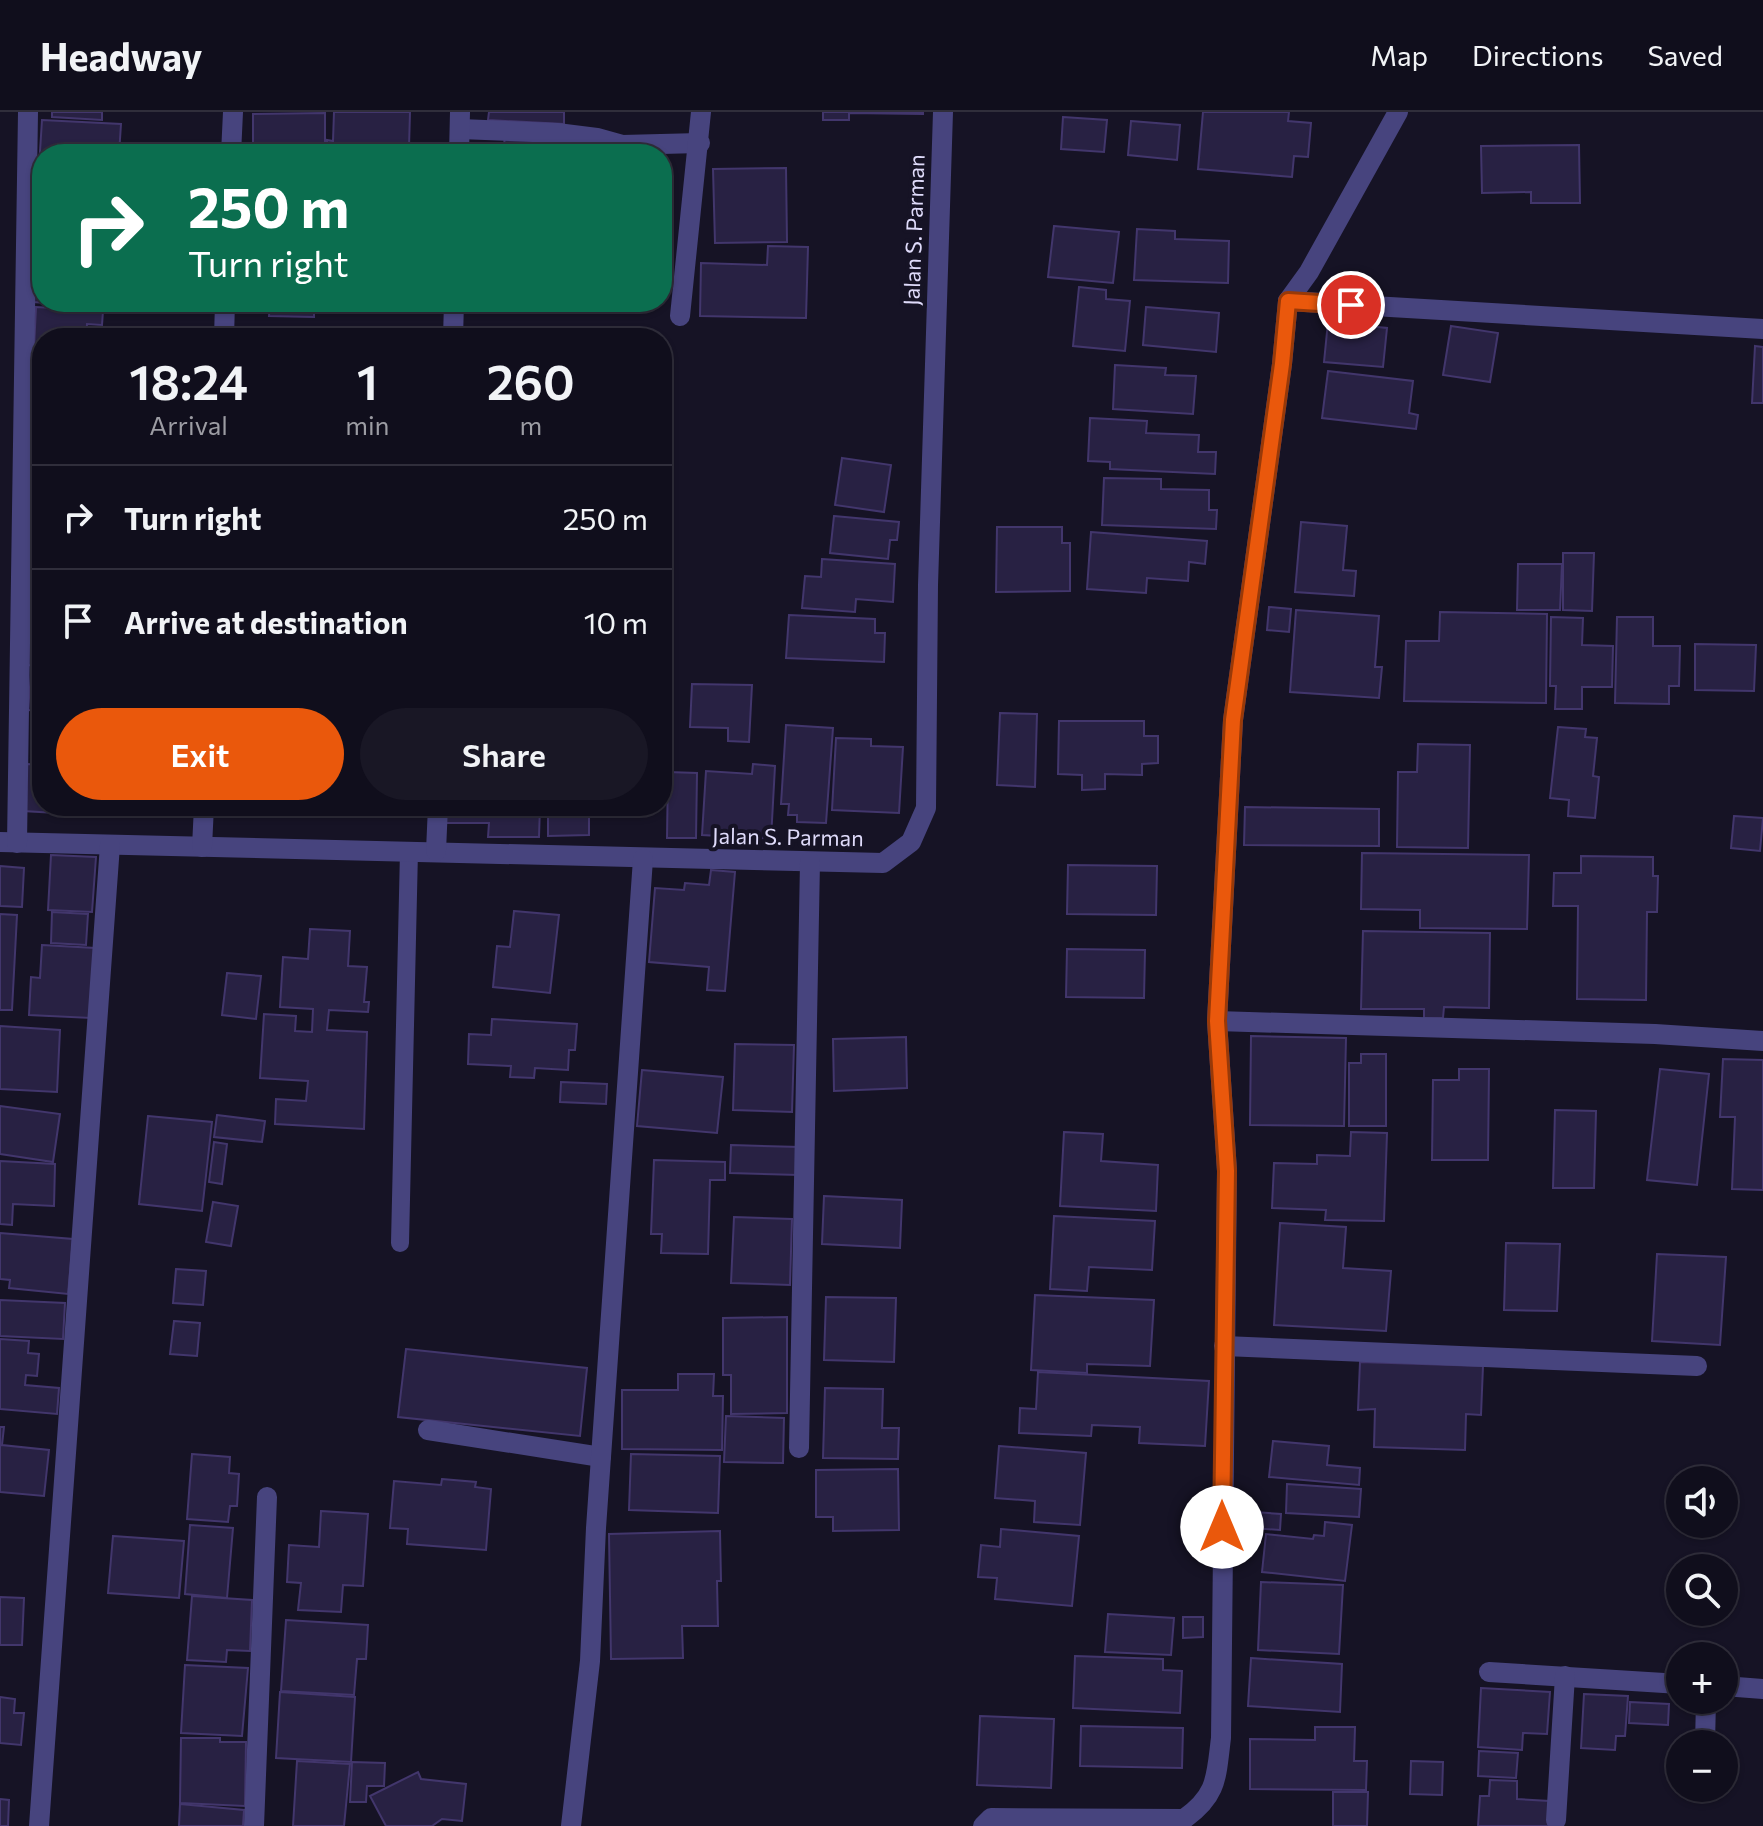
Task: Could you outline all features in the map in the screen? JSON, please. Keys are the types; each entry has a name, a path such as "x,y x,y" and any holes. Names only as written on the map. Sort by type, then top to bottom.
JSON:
{"street":[{"path":"8,842 28,112"},
{"path":"231,144 233,112"},
{"path":"680,316 701,112"},
{"name":"Jalan S. Parman","path":"8,842 883,863 911,842 926,808 928,585 943,112"},
{"path":"983,1826 991,1818 1184,1819 1203,1806 1214,1787 1221,1738 1227,1171 1217,1021 1233,720 1288,301 1309,272 1398,112"},
{"path":"459,144 460,120 597,138 618,144"},
{"path":"661,144 700,143"},
{"path":"1288,301 1763,329"},
{"path":"202,847 204,816"},
{"path":"436,851 438,816"},
{"path":"39,1826 110,845"},
{"path":"571,1826 590,1661 601,1457 643,859"},
{"path":"799,1448 810,862"},
{"path":"1217,1021 1655,1034 1763,1041"},
{"path":"1224,1346 1697,1366"},
{"path":"428,1430 601,1457"},
{"path":"254,1826 267,1497"},
{"path":"1489,1672 1666,1683"},
{"path":"1556,1820 1565,1676"},
{"path":"1738,1687 1763,1689"}],"lane":[{"path":"400,1243 409,851"}],"building":[{"path":"52,112 102,112 102,120 52,117"},
{"path":"334,112 410,112 409,144 327,144 327,140 333,141"},
{"path":"489,112 564,112 564,124 488,120"},
{"path":"823,112 923,114 849,113 849,120 823,120"},
{"path":"1203,112 1289,112 1288,121 1311,123 1308,157 1294,156 1292,177 1198,169"},
{"path":"325,113 325,144 253,144 253,114"},
{"path":"1063,117 1107,120 1104,152 1061,149"},
{"path":"42,120 121,124 120,144 40,144"},
{"path":"1131,121 1180,125 1177,160 1128,155"},
{"path":"505,136 568,140 568,144 504,144"},
{"path":"1579,145 1580,203 1531,203 1531,192 1482,193 1481,146"},
{"path":"786,168 787,242 715,243 713,169"},
{"path":"1054,226 1119,232 1113,283 1048,277"},
{"path":"1137,229 1175,231 1175,239 1229,241 1228,283 1134,280"},
{"path":"768,246 808,247 806,318 700,316 701,263 767,265"},
{"path":"1079,287 1106,290 1106,299 1130,301 1125,351 1073,346"},
{"path":"1146,307 1219,313 1216,352 1143,345"},
{"path":"36,312 103,312 102,325 35,328"},
{"path":"269,312 314,312 314,317 269,316"},
{"path":"1328,322 1387,328 1383,367 1324,362"},
{"path":"1451,326 1498,333 1490,382 1443,375"},
{"path":"1755,346 1763,347 1763,403 1752,403"},
{"path":"1115,365 1166,368 1165,375 1196,376 1193,414 1113,409"},
{"path":"1328,371 1413,381 1409,413 1418,415 1416,429 1322,418"},
{"path":"1090,418 1147,421 1146,433 1199,435 1198,452 1216,452 1215,474 1110,469 1110,462 1088,461"},
{"path":"842,458 891,465 884,512 835,505"},
{"path":"1104,478 1161,479 1161,489 1209,490 1209,510 1217,510 1216,529 1102,525"},
{"path":"834,516 899,522 897,540 890,540 888,559 830,553"},
{"path":"1301,522 1347,526 1343,570 1356,571 1354,596 1295,592"},
{"path":"997,527 1062,527 1062,543 1070,543 1070,591 996,592"},
{"path":"1091,532 1207,541 1205,564 1189,562 1188,581 1147,578 1146,593 1087,589"},
{"path":"1563,553 1594,553 1592,611 1563,610"},
{"path":"822,559 895,564 893,602 856,599 855,612 802,608 805,576 821,577"},
{"path":"1518,564 1562,564 1560,610 1517,610"},
{"path":"32,577 32,620 29,620"},
{"path":"1269,607 1291,609 1289,632 1267,630"},
{"path":"1296,610 1379,616 1375,667 1382,667 1379,698 1290,692"},
{"path":"1440,612 1547,614 1546,703 1404,701 1406,641 1439,641"},
{"path":"789,615 875,619 875,633 885,633 884,662 786,658"},
{"path":"1551,617 1583,618 1582,645 1613,646 1612,687 1582,687 1582,709 1555,709 1556,686 1550,686"},
{"path":"1617,617 1653,617 1653,646 1680,646 1679,686 1669,686 1669,704 1615,703"},
{"path":"29,627 32,627 32,665 27,665"},
{"path":"1695,644 1756,645 1754,691 1695,690"},
{"path":"31,675 32,675 32,710 28,710"},
{"path":"692,684 752,685 749,742 728,741 728,728 690,727"},
{"path":"1000,713 1037,714 1035,787 997,785"},
{"path":"1059,721 1144,721 1144,736 1158,736 1158,763 1142,764 1142,775 1105,774 1105,789 1082,790 1082,775 1058,774"},
{"path":"786,725 833,728 826,823 797,822 797,815 788,815 789,804 781,804"},
{"path":"1558,727 1586,729 1585,737 1597,738 1593,776 1599,777 1595,818 1568,816 1569,800 1550,798"},
{"path":"836,738 871,739 871,746 903,747 899,813 832,810"},
{"path":"1418,744 1470,745 1468,848 1397,847 1398,772 1417,772"},
{"path":"27,764 32,764 32,812 23,811"},
{"path":"753,764 775,766 771,839 702,835 706,771 752,774"},
{"path":"672,772 697,773 696,838 667,838 667,816 672,816"},
{"path":"1245,807 1379,809 1379,846 1244,845"},
{"path":"443,816 540,816 539,837 488,837 489,823 443,823"},
{"path":"548,816 589,816 589,835 548,836"},
{"path":"1734,816 1763,818 1760,851 1731,848"},
{"path":"1362,853 1529,855 1527,929 1420,928 1420,910 1361,909"},
{"path":"51,855 96,857 92,912 48,910"},
{"path":"1581,856 1653,857 1653,876 1658,876 1657,912 1647,912 1646,1000 1577,999 1578,906 1553,906 1554,873 1581,873"},
{"path":"1068,865 1157,866 1156,915 1067,914"},
{"path":"0,866 24,868 22,907 0,906"},
{"path":"711,870 735,872 725,991 707,990 709,967 649,962 655,888 684,890 685,883 709,885"},
{"path":"514,911 559,915 550,993 493,987 497,946 510,947"},
{"path":"52,912 88,914 86,945 51,943"},
{"path":"0,914 17,915 12,1010 0,1010"},
{"path":"310,929 350,931 348,966 367,967 364,1002 369,1002 368,1012 329,1010 327,1030 367,1032 364,1129 275,1124 276,1099 306,1101 308,1081 260,1078 264,1014 296,1016 295,1031 312,1032 313,1009 280,1007 283,957 308,959"},
{"path":"1363,931 1490,933 1489,1008 1444,1007 1443,1018 1424,1018 1424,1009 1361,1009"},
{"path":"42,945 95,948 91,1018 29,1015 31,977 40,978"},
{"path":"1067,949 1145,950 1144,998 1066,997"},
{"path":"227,973 261,976 256,1019 222,1015"},
{"path":"492,1019 577,1024 575,1050 569,1050 568,1070 535,1068 534,1078 510,1077 511,1066 468,1064 469,1034 491,1035"},
{"path":"0,1026 60,1030 57,1092 0,1089"},
{"path":"1251,1036 1346,1038 1344,1126 1250,1125"},
{"path":"906,1037 907,1088 834,1091 833,1039"},
{"path":"735,1044 794,1045 792,1112 733,1110"},
{"path":"1361,1054 1386,1054 1386,1126 1349,1126 1349,1063 1361,1063"},
{"path":"1723,1059 1763,1060 1763,1190 1732,1189 1735,1117 1720,1117"},
{"path":"1459,1069 1489,1069 1488,1160 1432,1160 1433,1080 1459,1080"},
{"path":"1660,1069 1709,1074 1697,1185 1647,1180"},
{"path":"642,1070 723,1077 717,1133 637,1126"},
{"path":"561,1082 607,1084 606,1104 560,1102"},
{"path":"0,1106 60,1114 53,1162 0,1154"},
{"path":"1555,1110 1596,1111 1594,1188 1553,1188"},
{"path":"217,1115 265,1121 262,1142 214,1137"},
{"path":"148,1116 212,1122 202,1211 139,1204"},
{"path":"1064,1132 1103,1134 1101,1161 1158,1165 1156,1211 1060,1206"},
{"path":"1351,1132 1387,1133 1384,1221 1325,1220 1326,1210 1272,1208 1274,1163 1317,1164 1317,1155 1350,1156"},
{"path":"214,1142 227,1144 222,1184 209,1182"},
{"path":"731,1145 800,1147 799,1175 730,1173"},
{"path":"654,1160 725,1162 725,1180 710,1180 708,1254 661,1253 662,1234 651,1234"},
{"path":"0,1161 55,1164 54,1206 13,1204 12,1225 0,1224"},
{"path":"824,1196 902,1200 900,1248 822,1244"},
{"path":"213,1202 238,1206 231,1246 206,1242"},
{"path":"1054,1216 1155,1221 1152,1270 1089,1267 1087,1291 1050,1289"},
{"path":"734,1217 792,1219 790,1285 731,1283"},
{"path":"1280,1223 1346,1227 1343,1268 1391,1271 1386,1331 1274,1325"},
{"path":"0,1233 73,1239 68,1294 9,1288 10,1280 0,1279"},
{"path":"1506,1243 1560,1244 1557,1311 1504,1310"},
{"path":"1657,1254 1726,1257 1720,1345 1652,1341"},
{"path":"176,1269 206,1271 203,1305 173,1303"},
{"path":"1035,1295 1154,1300 1150,1366 1087,1364 1087,1373 1031,1370"},
{"path":"826,1297 896,1298 894,1362 824,1360"},
{"path":"0,1300 65,1303 63,1339 0,1336"},
{"path":"787,1317 787,1413 731,1414 731,1375 723,1375 723,1318"},
{"path":"174,1321 200,1323 197,1356 170,1354"},
{"path":"0,1339 29,1341 28,1353 39,1354 37,1376 26,1375 25,1385 59,1388 57,1414 0,1409"},
{"path":"406,1349 587,1368 580,1436 398,1417"},
{"path":"1360,1362 1483,1366 1481,1415 1466,1414 1465,1450 1374,1447 1375,1409 1358,1410"},
{"path":"1038,1372 1209,1381 1205,1446 1139,1443 1140,1427 1092,1425 1091,1436 1019,1433 1020,1408 1036,1409"},
{"path":"678,1374 714,1374 713,1396 723,1396 722,1450 622,1449 622,1390 678,1390"},
{"path":"825,1388 883,1389 882,1428 899,1428 898,1459 823,1458"},
{"path":"726,1416 784,1418 783,1463 724,1462"},
{"path":"0,1427 4,1427 2,1445 49,1450 44,1496 0,1492"},
{"path":"1273,1441 1329,1446 1327,1465 1360,1468 1359,1485 1269,1477"},
{"path":"999,1446 1086,1453 1080,1525 1034,1522 1035,1501 995,1498"},
{"path":"192,1454 230,1457 229,1473 239,1474 237,1506 230,1506 228,1522 187,1519"},
{"path":"631,1454 720,1456 718,1513 629,1510"},
{"path":"898,1469 899,1530 833,1531 833,1517 816,1517 816,1470"},
{"path":"442,1479 476,1482 475,1487 491,1489 486,1550 407,1544 408,1529 390,1528 394,1481 441,1485"},
{"path":"1287,1484 1361,1489 1359,1517 1286,1513"},
{"path":"321,1511 368,1514 363,1586 343,1585 341,1612 298,1610 301,1583 287,1582 289,1545 319,1547"},
{"path":"1241,1511 1281,1514 1280,1530 1239,1527"},
{"path":"1325,1522 1352,1525 1345,1581 1262,1572 1266,1534 1313,1539 1314,1535 1324,1536"},
{"path":"190,1525 233,1528 227,1598 185,1594"},
{"path":"1001,1529 1079,1536 1072,1606 995,1599 997,1578 978,1577 981,1545 1000,1547"},
{"path":"720,1531 718,1626 682,1626 683,1658 611,1659 609,1534"},
{"path":"113,1536 184,1541 179,1598 108,1593"},
{"path":"1261,1582 1343,1585 1339,1654 1258,1650"},
{"path":"192,1596 252,1600 250,1651 227,1650 226,1662 187,1660"},
{"path":"0,1597 24,1598 22,1645 0,1645"},
{"path":"1108,1614 1174,1618 1171,1655 1105,1652"},
{"path":"1183,1617 1203,1617 1203,1637 1183,1638"},
{"path":"286,1620 368,1625 366,1659 357,1659 354,1695 281,1691"},
{"path":"1075,1656 1163,1659 1163,1670 1182,1671 1180,1713 1073,1708"},
{"path":"1251,1658 1342,1664 1340,1712 1248,1706"},
{"path":"185,1665 248,1668 242,1736 181,1733"},
{"path":"1481,1688 1550,1692 1547,1734 1523,1733 1522,1750 1478,1747"},
{"path":"280,1692 355,1697 351,1762 276,1758"},
{"path":"1584,1694 1628,1696 1625,1736 1616,1736 1615,1750 1581,1748"},
{"path":"0,1697 15,1699 14,1713 24,1713 21,1745 0,1743"},
{"path":"1630,1702 1666,1704 1668,1725 1629,1723"},
{"path":"980,1716 1054,1719 1051,1788 977,1785"},
{"path":"1081,1726 1183,1728 1182,1768 1080,1766"},
{"path":"1315,1727 1355,1727 1354,1761 1367,1761 1366,1790 1250,1789 1250,1739 1315,1740"},
{"path":"181,1738 246,1742 245,1806 180,1803"},
{"path":"1479,1751 1518,1753 1516,1778 1478,1776"},
{"path":"297,1761 350,1764 344,1826 293,1826"},
{"path":"1411,1761 1443,1762 1442,1795 1410,1794"},
{"path":"352,1762 385,1763 384,1786 367,1786 366,1802 350,1802"},
{"path":"418,1772 421,1779 466,1784 462,1821 442,1819 432,1826 386,1826 370,1796"},
{"path":"1490,1780 1517,1781 1517,1799 1549,1801 1548,1826 1478,1826 1480,1796 1489,1796"},
{"path":"1333,1792 1368,1792 1367,1826 1333,1826"},
{"path":"0,1799 9,1800 8,1826 0,1826"},
{"path":"180,1804 244,1810 243,1826 179,1826"}],"route":[{"path":"1222,1527 1227,1171 1217,1021 1233,720 1288,301 1351,305"}]}
